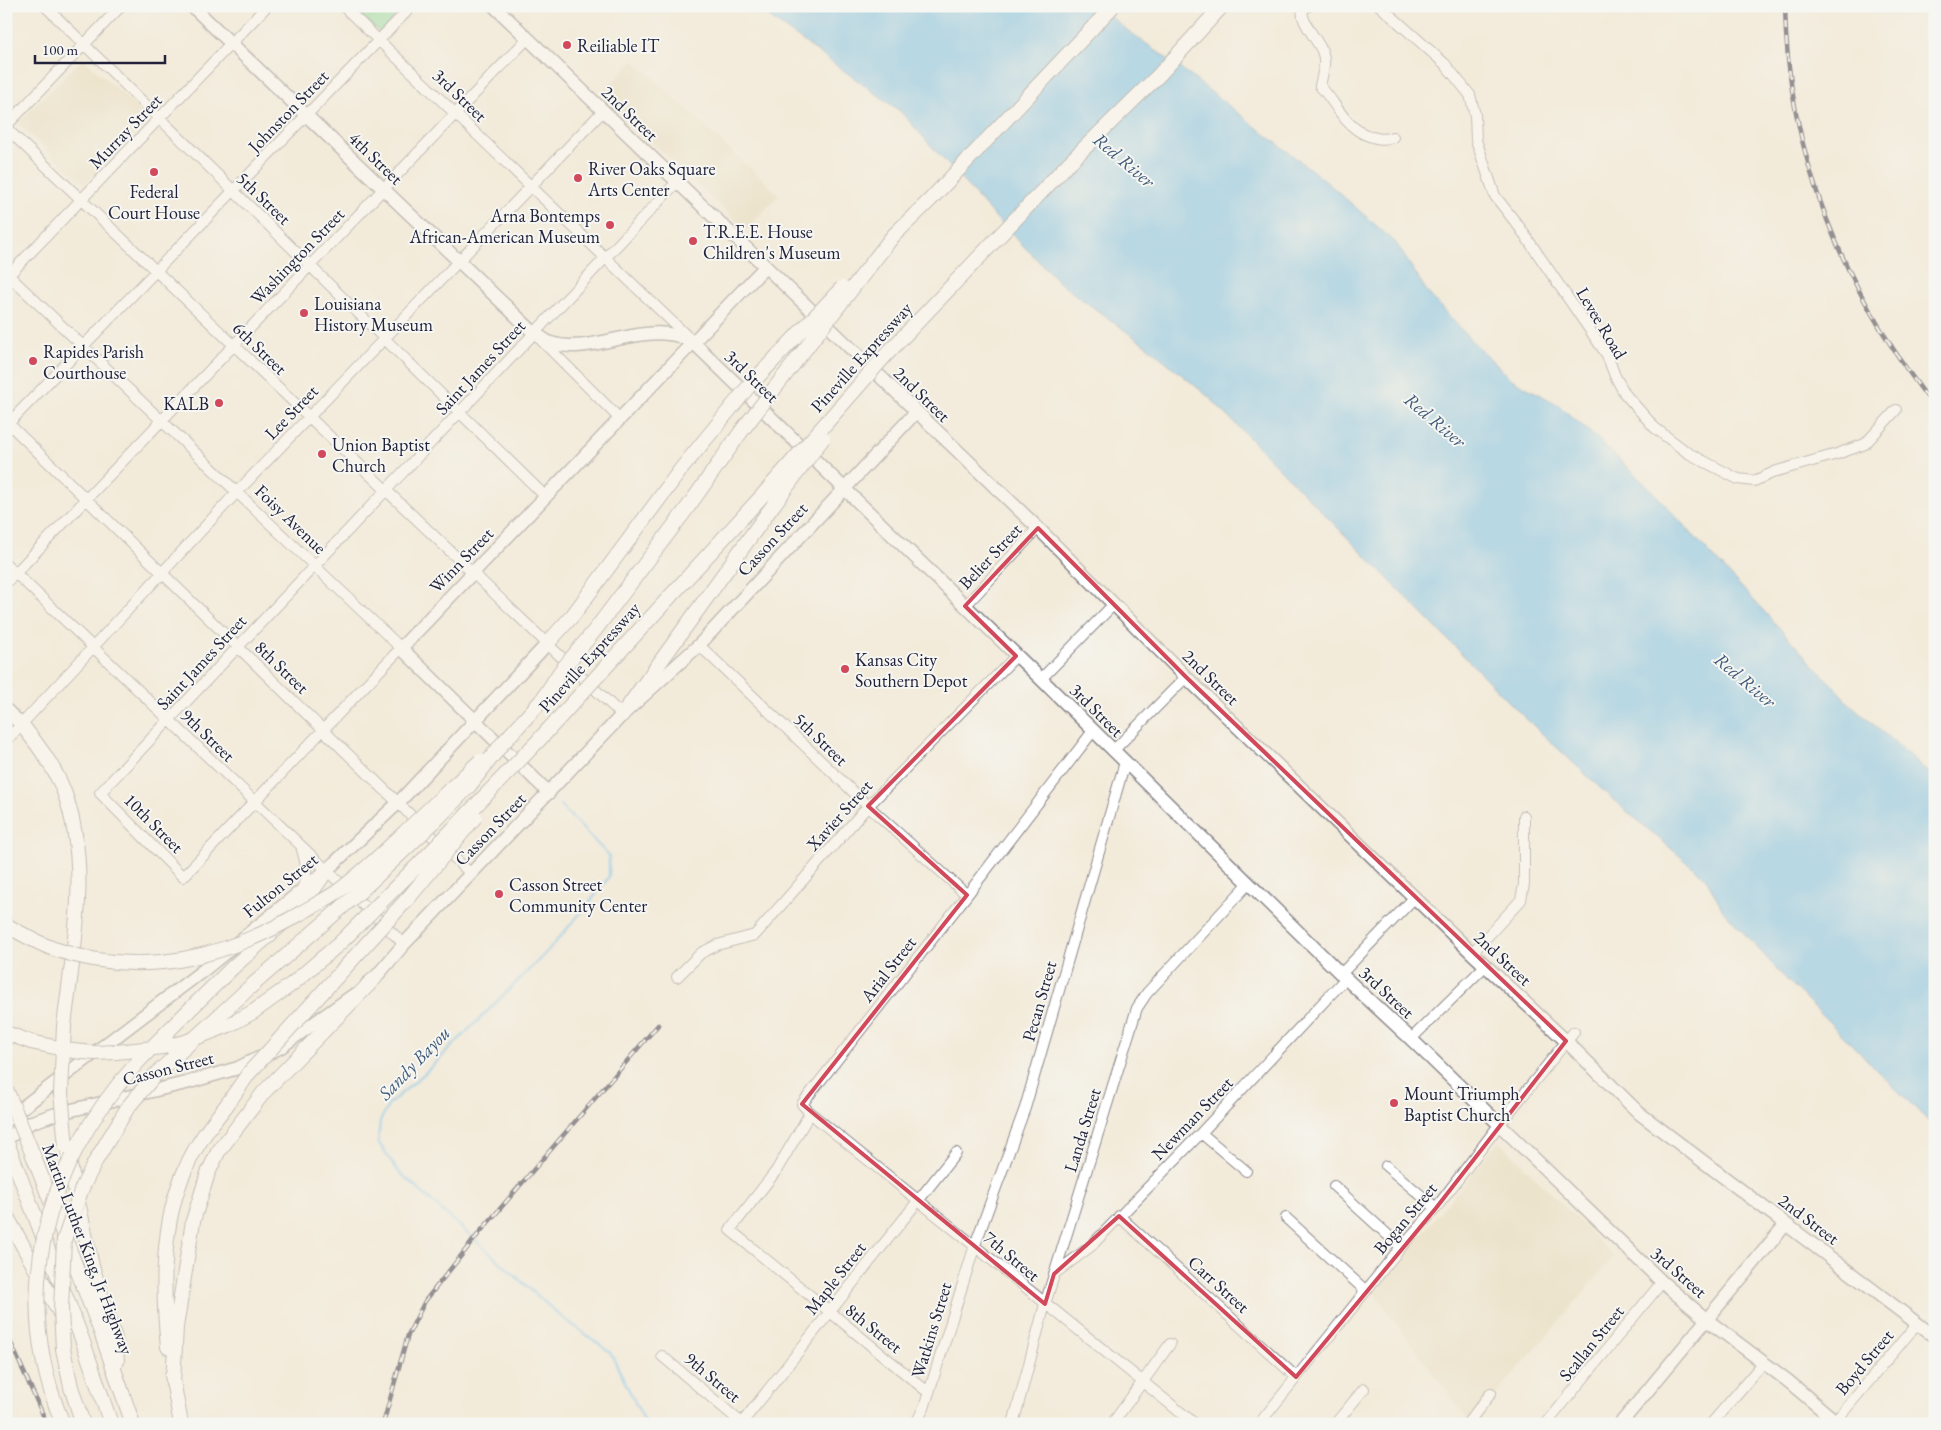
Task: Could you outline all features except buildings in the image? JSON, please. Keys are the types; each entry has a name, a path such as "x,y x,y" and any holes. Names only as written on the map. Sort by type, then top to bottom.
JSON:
{"highway":[{"name":"Pineville Expressway","path":"502,744 542,700 560,672 595,630 688,507 749,421 893,236 930,200 1113,6"},
{"name":"Pineville Expressway","path":"538,741 762,496 884,357 1068,164 1159,75 1222,6"},
{"path":"547,644 573,615 682,468 749,386 893,236"},
{"path":"622,715 774,504 884,357"},
{"path":"22,725 40,747 53,768 62,788 74,826 78,864 77,914 64,1026 60,1093 66,1146 92,1266 115,1339 120,1386"},
{"path":"6,1033 31,1042 73,1051 94,1053 143,1050 192,1040 252,1012 292,984 340,943 538,741"},
{"path":"181,1424 172,1383 165,1322 164,1282 170,1222 176,1194 185,1170 204,1133 249,1073 411,895 538,741"},
{"path":"6,925 54,949 104,960 136,963 163,962 217,952 266,932 337,892 502,744"},
{"path":"83,1424 63,1349 61,1309 64,1240 82,1188 95,1162 128,1107 155,1076 248,990 363,889 435,821 469,786 502,744"},
{"path":"63,1424 51,1395 43,1362 36,1311 42,1244 66,1166 84,1134 135,1065 232,968 302,906 327,870"},
{"path":"172,1383 176,1327 193,1221 208,1173 218,1152 264,1092 375,978"},
{"name":"Martin Luther King, Jr Highway","path":"6,1089 102,1332 133,1424"},
{"name":"Martin Luther King, Jr Highway","path":"6,1139 82,1339 110,1420"},
{"path":"6,1215 65,1322 110,1420"}],"main road":[{"name":"4th Street","path":"192,6 534,333"},
{"name":"2nd Street","path":"494,6 1038,528 1186,678 1414,898 1486,966 1570,1036 1639,1113 1935,1338"},
{"name":"Winn Street","path":"401,648 765,267"},
{"path":"534,333 550,342 562,345 592,343 661,333 676,335 693,342"},
{"name":"3rd Street","path":"693,342 1344,976 1662,1282 1708,1320 1764,1362 1836,1423"},
{"name":"Casson Street","path":"6,1139 32,1122 59,1113 186,1083 238,1068 281,1047 375,978 404,944 622,715 699,645 916,412"},
{"name":"Fulton Street","path":"6,1120 205,969 327,870 398,803 547,644"},
{"name":"Foisy Avenue","path":"401,648 549,793"},
{"path":"6,710 22,725"},
{"path":"1620,1424 1786,1224"}],"street":[{"name":"5th Street","path":"45,6 546,497"},
{"path":"6,127 121,6"},
{"name":"Murray Street","path":"7,276 268,6"},
{"name":"3rd Street","path":"343,6 693,342"},
{"name":"Johnston Street","path":"7,423 84,346 412,6"},
{"name":"Levee Road","path":"1380,6 1445,64 1470,96 1475,115 1476,140 1494,196 1520,228 1607,355 1614,376 1625,394 1662,433 1688,454 1738,479 1754,480 1777,470 1837,454 1865,444 1896,410"},
{"path":"1304,10 1302,17 1322,52 1324,64 1320,86 1332,99 1343,118 1361,134 1386,140 1392,137"},
{"name":"Washington Street","path":"6,583 528,38"},
{"name":"Lee Street","path":"6,741 237,492 603,111"},
{"name":"6th Street","path":"6,127 622,715"},
{"name":"Saint James Street","path":"100,793 677,182"},
{"name":"Foisy Avenue","path":"7,276 84,346 401,648"},
{"name":"4th Street","path":"534,333 620,419"},
{"name":"8th Street","path":"7,423 471,874"},
{"name":"Belier Street","path":"966,606 1038,528"},
{"name":"9th Street","path":"6,564 404,944"},
{"path":"1041,679 1114,604"},
{"name":"5th Street","path":"699,645 868,806 967,895"},
{"name":"Winn Street","path":"183,877 401,648"},
{"name":"Xavier Street","path":"677,978 701,953 717,945 755,935 868,806 1016,656"},
{"path":"1113,751 1186,678"},
{"name":"Arial Street","path":"810,1113 802,1104 967,895 1093,731"},
{"name":"Pecan Street","path":"975,1246 1026,1108 1125,762"},
{"name":"10th Street","path":"100,793 183,877"},
{"path":"1472,953 1522,900 1524,884 1524,816"},
{"path":"300,845 307,870 307,878 302,889"},
{"name":"Landa Street","path":"1013,1424 1045,1304 1137,1008 1146,993 1249,883"},
{"name":"Newman Street","path":"1054,1274 1090,1247 1201,1133 1414,898"},
{"path":"1411,1039 1486,966"},
{"name":"Bogan Street","path":"1259,1424 1402,1247 1436,1208 1570,1036"},
{"name":"8th Street","path":"810,1113 776,1171 730,1230 929,1393"},
{"name":"7th Street","path":"810,1113 1194,1424"},
{"path":"1201,1133 1246,1171"},
{"name":"Maple Street","path":"742,1423 956,1153"},
{"path":"1386,1166 1436,1208"},
{"path":"1334,1186 1402,1247"},
{"name":"Carr Street","path":"1119,1216 1296,1377"},
{"path":"1286,1218 1366,1291"},
{"name":"Watkins Street","path":"916,1424 926,1405 975,1246"},
{"name":"Scallan Street","path":"1546,1424 1662,1282"},
{"name":"Boyd Street","path":"1836,1423 1917,1324"},
{"path":"1112,1424 1170,1344"},
{"name":"9th Street","path":"662,1356 742,1423"},
{"path":"1711,1424 1764,1362"},
{"path":"1336,1424 1364,1389"},
{"path":"1466,1424 1491,1393"}],"highlighted area":[{"path":"1038,528 1186,677 1566,1041 1436,1208 1296,1377 1119,1216 1054,1274 1045,1304 802,1104 967,895 868,806 1016,656 965,606"}],"shaded area":[{"path":"83,59 150,119 85,184 17,123"},
{"path":"633,60 779,195 746,230 602,93"},
{"path":"1499,1141 1614,1257 1471,1424 1374,1293"}],"green space":[{"path":"352,6 404,6 380,33"}],"water":[{"name":"Red River","path":"754,6 1098,6 1328,183 1396,243 1428,293 1469,338 1511,379 1557,404 1600,441 1654,493 1849,703 1935,778 1935,1128 1783,976 1722,909 1706,878 1611,798 1519,712 1210,398 1148,347 1062,285 996,218 900,111"}],"waterway":[{"name":"Sandy Bayou","path":"560,805 609,856 609,877 586,907 543,956 425,1073 389,1104 380,1121 378,1142 398,1171 559,1315 610,1352 646,1424"}],"railway":[{"path":"1785,6 1788,61 1796,115 1809,168 1827,219 1848,269 1873,317 1935,407"},
{"path":"383,1424 408,1335 425,1301 480,1232 658,1025"},
{"path":"6,1332 47,1424"}],"place":[{"name":"Reiliable IT","path":"567,45"},
{"name":"Federal Court House","path":"154,172"},
{"name":"River Oaks Square Arts Center","path":"578,178"},
{"name":"Arna Bontemps African-American Museum","path":"610,225"},
{"name":"T.R.E.E. House Children's Museum","path":"693,241"},
{"name":"Louisiana History Museum","path":"304,313"},
{"name":"Rapides Parish Courthouse","path":"33,361"},
{"name":"KALB","path":"219,403"},
{"name":"Union Baptist Church","path":"322,454"},
{"name":"Kansas City Southern Depot","path":"845,669"},
{"name":"Casson Street Community Center","path":"499,894"},
{"name":"Mount Triumph Baptist Church","path":"1394,1103"}]}
